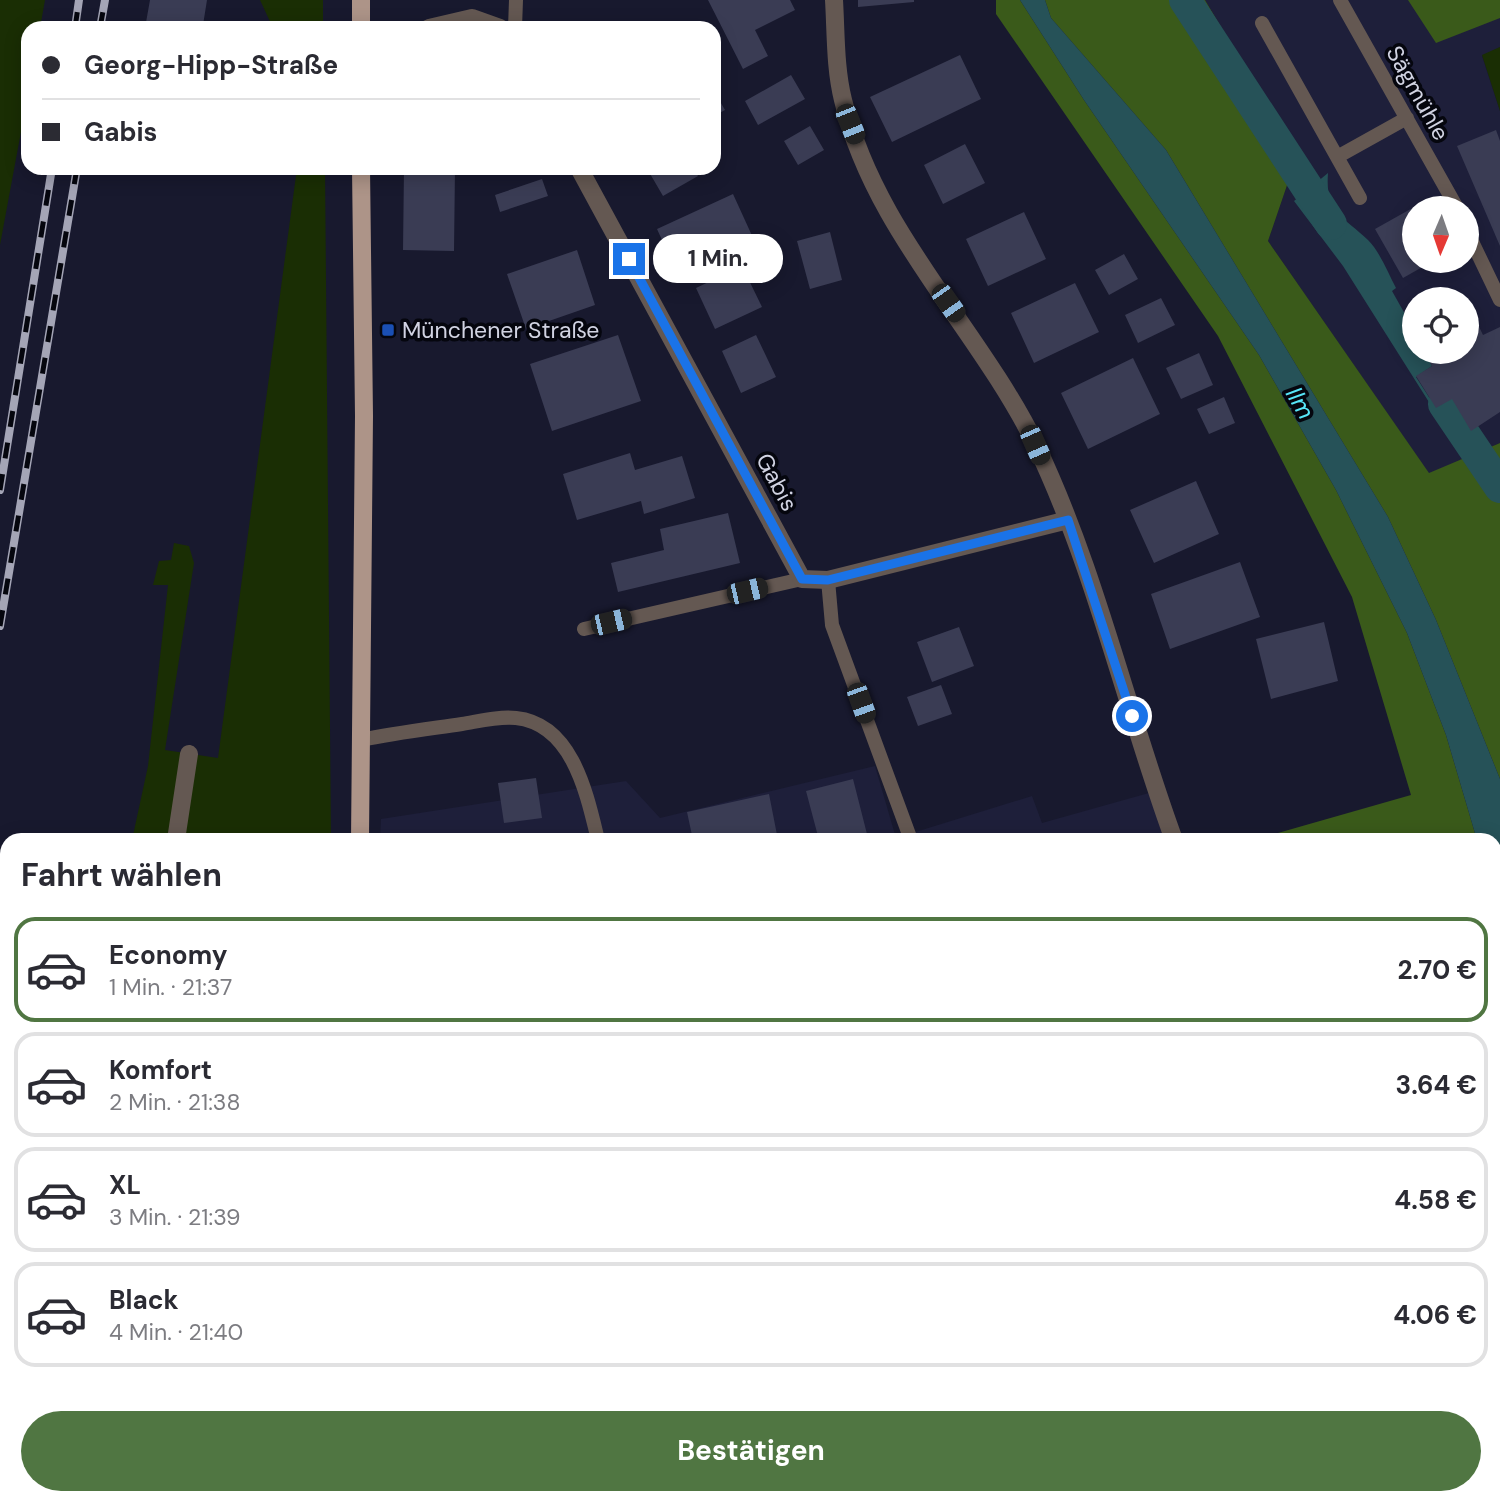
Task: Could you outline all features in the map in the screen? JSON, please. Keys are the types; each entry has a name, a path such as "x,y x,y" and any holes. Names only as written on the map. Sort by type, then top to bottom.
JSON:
{"main road":[{"path":"361,0 361,21"},
{"path":"360,833 364,416 361,175"}],"street":[{"path":"834,0 843,101 874,184 898,230 1004,388 1035,445 1068,520 1172,833"},
{"path":"458,21 471,18 480,21"},
{"name":"Gabis","path":"583,175 802,579"},
{"path":"802,579 828,580 1068,520"},
{"path":"177,833 189,754"}],"lane":[{"path":"515,21 516,0"},
{"name":"Sägmühle","path":"1340,0 1450,196"},
{"path":"1262,23 1360,198"},
{"path":"1337,157 1407,118"},
{"path":"1479,256 1500,300"},
{"path":"584,629 802,579"},
{"path":"828,580 832,625 908,833"},
{"path":"361,740 501,718 525,719 544,728 561,745 575,766 584,787 596,833"}],"shaded area":[{"path":"1205,0 1500,0 1500,47 1482,56 1500,111 1500,443 1429,474 1268,241 1297,156"},
{"path":"875,766 895,833 380,833 381,819 626,781 660,818"},
{"path":"1156,791 1171,833 912,833 1032,796 1042,823"}],"green space":[{"path":"0,0 45,0 41,21 21,21 21,132 0,245"},
{"path":"260,0 323,0 323,21 270,21"},
{"path":"996,0 1020,0 1084,100 1259,355 1336,490 1407,633 1446,735 1475,833 1278,833 1411,795 1352,597 1218,336 996,14"},
{"path":"1045,0 1205,0 1297,156 1268,241 1429,473 1500,443 1500,779 1436,620 1388,517 1166,150 1051,18"},
{"path":"1408,0 1500,0 1500,18 1436,43"},
{"path":"1500,47 1500,111 1482,55"},
{"path":"296,175 325,175 331,833 134,833 148,766 168,585 153,585 159,561 171,560 174,543 189,546 194,563 165,750 218,758"}],"water":[{"name":"Ilm","path":"1020,0 1045,0 1051,18 1166,150 1388,517 1436,620 1500,779 1500,833 1475,833 1446,735 1407,633 1336,490 1259,355 1084,100"},
{"path":"1328,173 1329,197 1333,205 1376,250 1396,288 1392,291 1402,309 1402,359 1343,266 1294,201"},
{"path":"1405,364 1431,364 1432,366 1416,377 1436,408 1452,399 1469,427 1451,437"}],"building":[{"path":"150,0 207,0 204,21 146,21"},
{"path":"708,0 790,0 795,10 755,30 768,56 743,69"},
{"path":"858,0 914,0 914,2 858,7"},
{"path":"960,55 981,99 892,142 870,97"},
{"path":"791,75 805,99 758,125 745,101"},
{"path":"810,126 824,150 798,165 784,141"},
{"path":"1496,130 1500,141 1500,246 1479,196 1457,146"},
{"path":"965,144 985,183 943,204 924,165"},
{"path":"404,175 455,175 454,251 403,250"},
{"path":"651,175 698,176 663,196"},
{"path":"542,179 548,196 500,212 495,195"},
{"path":"733,194 754,240 678,275 657,229"},
{"path":"1024,212 1046,259 988,286 966,239"},
{"path":"1402,214 1402,273 1412,273 1403,278 1375,229"},
{"path":"830,232 842,280 810,289 797,241"},
{"path":"577,250 595,305 526,329 507,274"},
{"path":"1124,254 1138,279 1109,295 1095,270"},
{"path":"742,266 762,307 715,329 696,288"},
{"path":"1075,283 1099,332 1034,363 1011,313"},
{"path":"1161,298 1175,325 1138,343 1125,315"},
{"path":"1479,327 1483,335 1500,327 1500,412 1471,431 1452,399 1436,408 1416,376 1432,366 1431,364 1479,364"},
{"path":"618,335 641,401 552,431 530,364"},
{"path":"756,335 776,377 741,393 722,351"},
{"path":"1199,353 1213,385 1181,399 1166,368"},
{"path":"1133,358 1160,414 1088,449 1061,393"},
{"path":"1224,397 1235,423 1209,434 1197,409"},
{"path":"630,453 635,470 682,456 695,498 644,514 641,501 577,520 563,474"},
{"path":"1196,481 1219,534 1154,563 1130,510"},
{"path":"728,513 740,563 618,592 611,563 664,550 660,529"},
{"path":"1240,562 1260,617 1170,649 1151,594"},
{"path":"1324,622 1338,681 1271,699 1256,639"},
{"path":"959,627 974,666 932,682 917,642"},
{"path":"941,685 952,714 918,726 907,697"},
{"path":"536,778 542,818 504,823 498,783"},
{"path":"853,779 867,833 817,833 806,791"},
{"path":"769,794 777,833 692,833 687,812"}],"waterway":[{"path":"1185,0 1331,224"},
{"path":"1444,404 1500,487"}],"railway":[{"path":"76,21 79,0"},
{"path":"101,21 105,0"},
{"path":"0,490 51,175"},
{"path":"0,626 76,175"}],"place":[{"name":"Münchener Straße","path":"388,330"}],"route":[{"path":"629,259 802,579 828,580 1068,520 1082,555 1132,716"}]}
